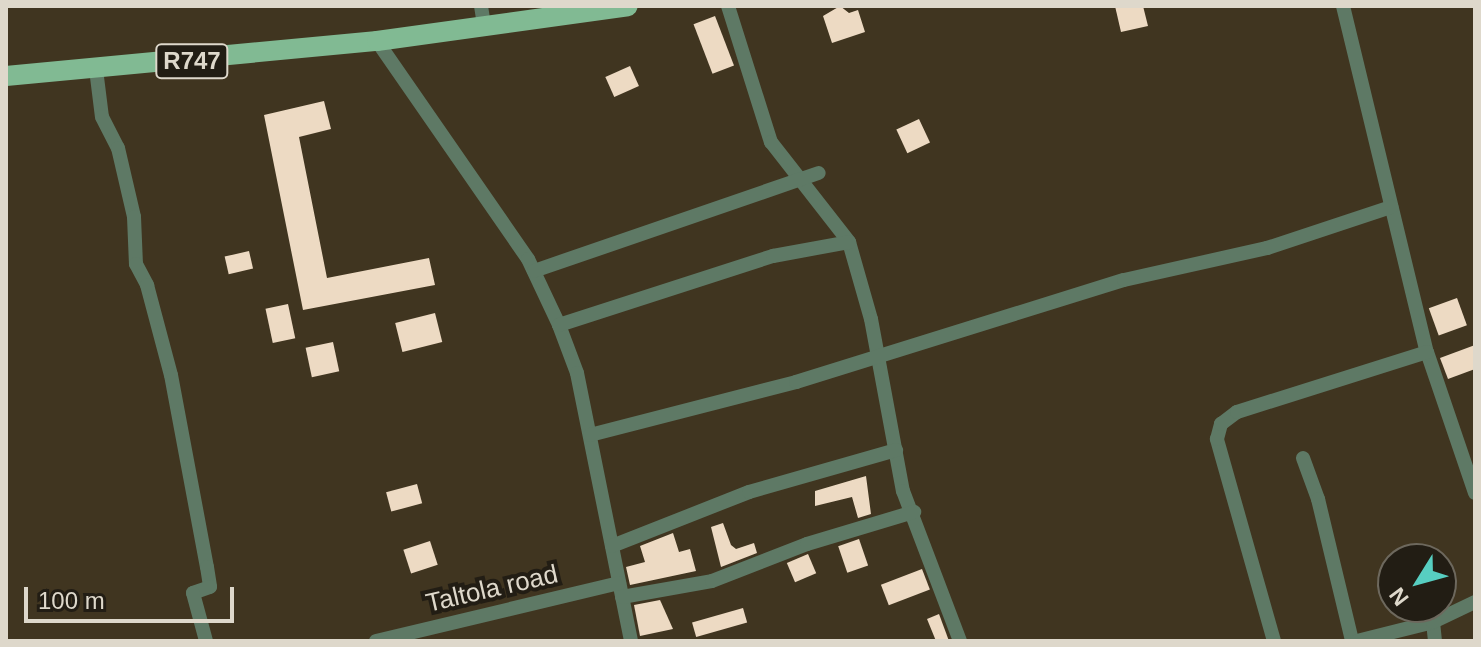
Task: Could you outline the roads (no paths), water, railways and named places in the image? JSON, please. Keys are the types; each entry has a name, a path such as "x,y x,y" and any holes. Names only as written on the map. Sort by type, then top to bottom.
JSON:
{"main road":[{"name":"R747","path":"6,76 377,41 482,16 628,6"}],"street":[{"path":"728,6 771,142 797,181 849,242 871,319 875,357 903,491 914,512 960,641"},
{"path":"1343,6 1427,352 1475,493"},
{"path":"377,41 534,271 559,325 577,373 631,641"},
{"path":"96,69 102,117 118,148 134,217 136,264 147,285 171,375 210,587 193,593 206,641"},
{"path":"534,271 637,231 819,173"},
{"path":"590,435 875,357 1124,280 1267,248 1391,207"},
{"path":"559,325 773,256 849,242"},
{"path":"1274,641 1217,439 1221,424 1237,412 1427,352"},
{"path":"612,546 749,492 896,450"},
{"path":"1303,458 1318,499 1354,641 1429,623"},
{"name":"Taltola road","path":"376,641 620,590 712,581 807,544 914,512"}]}
